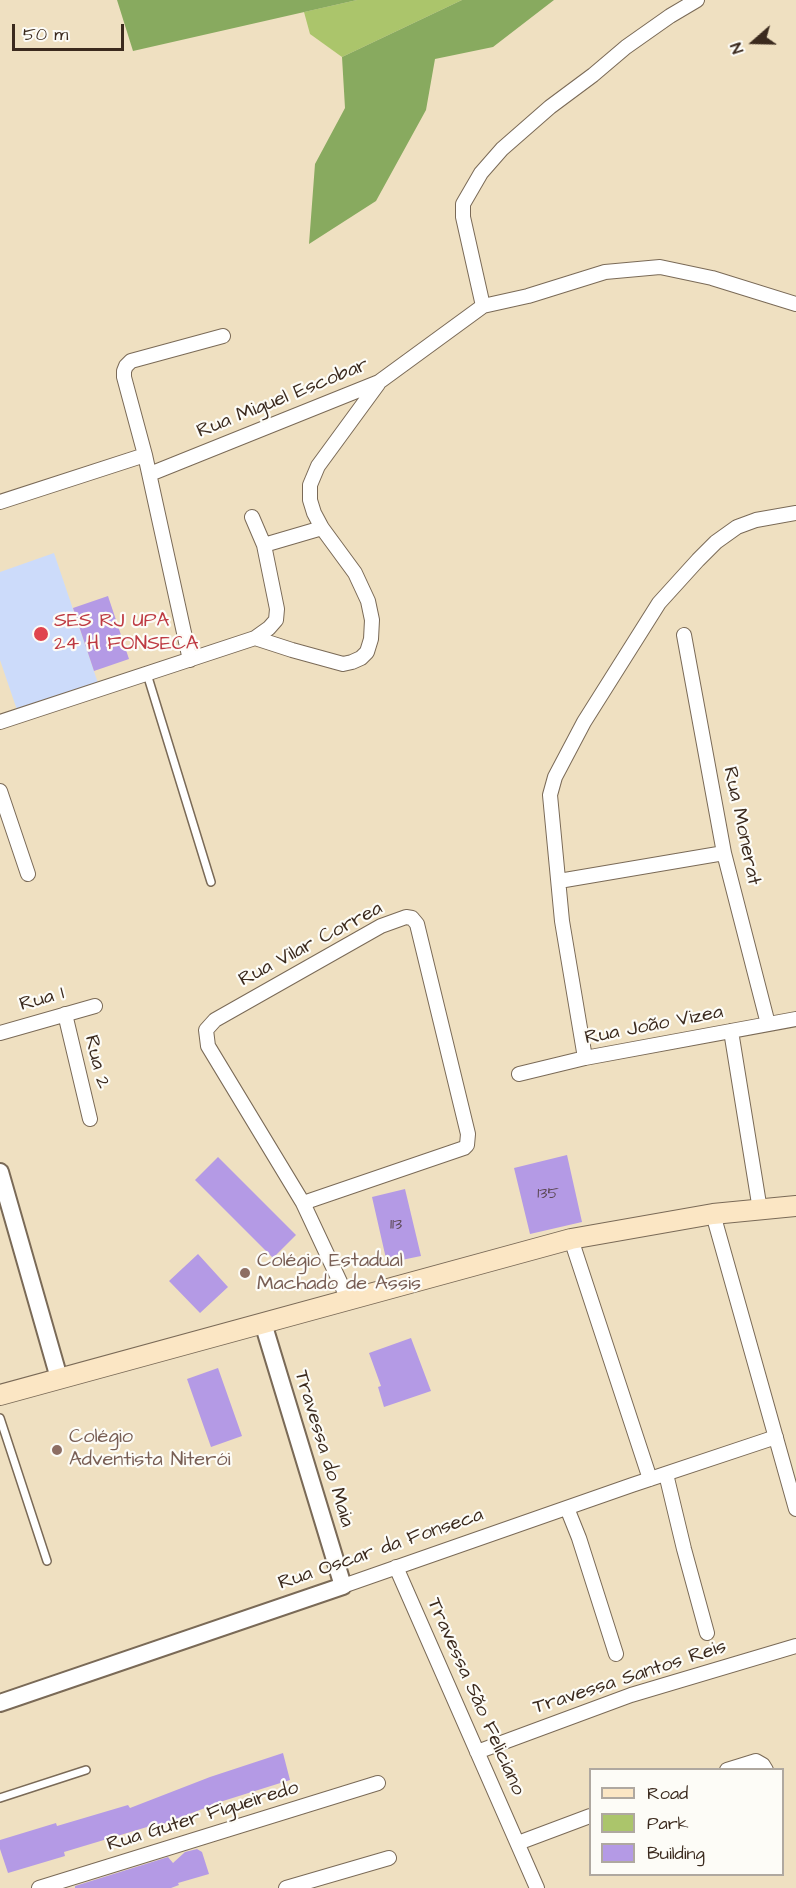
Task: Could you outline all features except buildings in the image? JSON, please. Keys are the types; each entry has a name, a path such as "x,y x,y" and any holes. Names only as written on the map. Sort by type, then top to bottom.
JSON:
{"main road":[{"path":"0,1395 59,1377 571,1239 713,1214 796,1206"}],"street":[{"path":"483,306 463,217 463,204 481,173 502,149 550,107 626,47 697,0"},
{"name":"Rua Miguel Escobar","path":"150,474 379,382 483,306 528,296 604,272 660,267 712,278 796,304"},
{"path":"190,660 146,455 124,371 131,361 223,336"},
{"path":"255,638 343,664 361,658 367,652 371,639 372,620 369,601 354,573 314,513 310,500 310,484 318,466 379,382"},
{"path":"0,501 146,455"},
{"path":"585,1058 562,921 550,795 555,777 584,722 659,603 716,542 737,527 756,520 796,513"},
{"path":"0,722 255,638 269,628 276,620 277,609 264,545 252,517"},
{"path":"264,545 322,528"},
{"name":"Rua Monerat","path":"684,635 724,853 768,1024"},
{"path":"0,791 28,874"},
{"path":"559,881 724,853"},
{"name":"Rua Vilar Correa","path":"303,1203 464,1148 467,1145 468,1134 417,924 412,918 406,917 381,926 215,1020 206,1030 208,1046 303,1203 348,1299"},
{"name":"Rua 1","path":"0,1033 95,1005"},
{"name":"Rua 2","path":"64,1014 90,1119"},
{"name":"Rua João Vizea","path":"519,1074 585,1058 796,1020"},
{"path":"731,1031 760,1210"},
{"path":"0,1172 59,1377"},
{"path":"713,1214 796,1509"},
{"path":"571,1239 650,1479"},
{"name":"Travessa do Maia","path":"262,1323 343,1586"},
{"name":"Rua Oscar da Fonseca","path":"0,1703 776,1437"},
{"path":"666,1474 707,1633"},
{"path":"567,1508 616,1654"},
{"name":"Travessa São Feliciano","path":"396,1567 537,1888"},
{"name":"Travessa Santos Reis","path":"477,1752 631,1695 796,1646"},
{"path":"733,1768 756,1761 765,1768"},
{"name":"Rua Guter Figueiredo","path":"39,1888 378,1783"},
{"path":"518,1843 589,1817"},
{"path":"286,1888 389,1858"}],"lane":[{"path":"147,675 211,882"},
{"path":"0,1418 47,1561"},
{"path":"0,1798 86,1770"}],"shaded area":[{"name":"SES RJ UPA 24 H FONSECA","path":"54,553 98,683 17,710 0,660 0,572"}],"green space":[{"path":"117,0 357,0 133,51"},
{"path":"357,0 462,0 342,57 310,34 304,12"},
{"path":"462,0 554,0 493,47 435,59 426,110 376,201 309,244 315,164 345,108 342,57"}],"place":[{"name":"SES RJ UPA 24 H FONSECA","path":"41,634"},
{"name":"Colégio Estadual Machado de Assis","path":"245,1273"},
{"name":"Colégio Adventista Niterói","path":"57,1450"}]}
